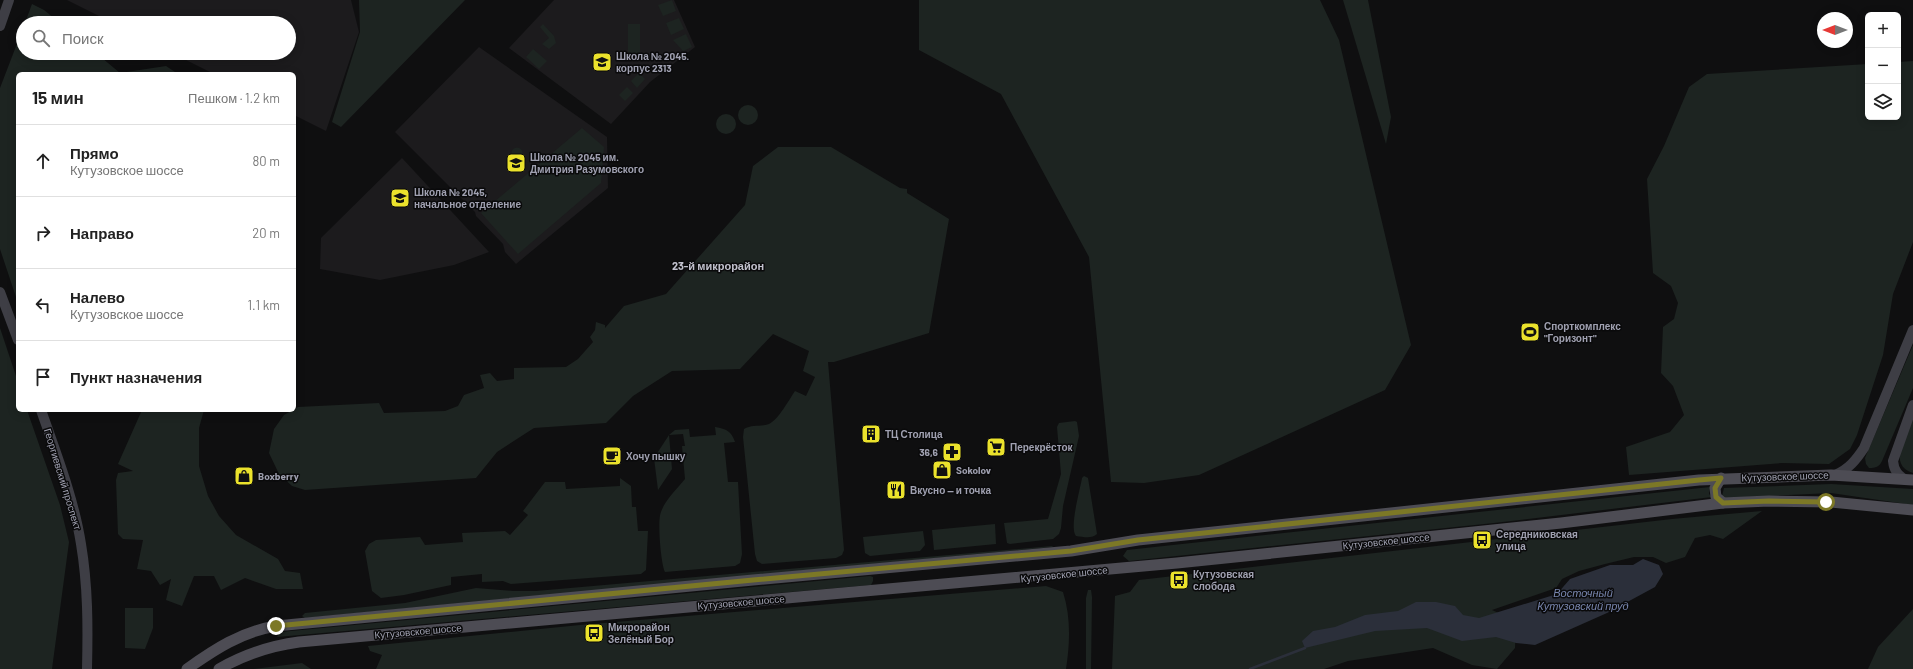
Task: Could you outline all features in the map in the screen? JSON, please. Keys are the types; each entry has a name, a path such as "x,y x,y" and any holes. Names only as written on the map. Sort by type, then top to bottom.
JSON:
{"main road":[{"name":"Кутузовское шоссе","path":"187,669 227,642 241,635 276,626 745,580 1071,551 1138,540 1721,478 1835,475 1910,480"},
{"path":"1721,478 1715,488 1716,497 1723,503"},
{"name":"Кутузовское шоссе","path":"219,669 254,651 276,645 299,642 1178,563 1553,524 1723,503 1769,501 1831,502 1913,510"}],"street":[{"path":"0,26 10,0"},
{"path":"0,292 16,335"},
{"path":"1835,475 1845,470 1856,461 1864,448 1913,330"},
{"path":"1910,480 1898,475 1894,468 1893,461 1913,406"},
{"name":"Георгиевский проспект","path":"42,412 76,518 81,543 87,616 87,669"}],"shaded area":[{"path":"67,0 351,0 359,32 326,131 296,116 296,72 210,72 186,60 296,60 296,16 99,16"},
{"path":"359,0 465,0 341,127 332,122 360,32"},
{"name":"Школа № 2045. корпус 2313","path":"554,0 674,0 695,47 650,82 611,124 509,48"},
{"path":"672,0 676,11 663,16 658,5"},
{"path":"919,0 1320,0 1339,40 1411,345 1385,390 1199,475 1144,483 1111,482 1089,257 1001,94 919,50"},
{"path":"1343,0 1368,0 1391,117 1386,144"},
{"path":"32,4 44,10 51,16 28,16"},
{"path":"679,18 684,29 671,35 666,23"},
{"path":"543,24 554,36 556,43 549,49 542,44 549,38 540,27"},
{"path":"628,24 640,24 640,55 628,55"},
{"path":"686,34 692,47 683,51 673,40"},
{"path":"16,46 16,60 104,60 119,72 16,72 16,297 0,249 0,88"},
{"name":"Школа № 2045 им. Дмитрия Разумовского","path":"479,47 607,137 608,188 516,264 505,252 503,244 476,216 475,212 395,132"},
{"path":"533,49 547,61 539,69 526,57"},
{"path":"1913,61 1913,242 1893,294 1883,355 1857,435 1850,449 1829,464 1782,463 1629,475 1626,447 1670,432 1684,415 1673,386 1661,373 1663,327 1674,319 1678,303 1671,286 1653,273 1647,179 1664,146 1689,87 1707,74 1865,64 1865,120 1901,120 1901,62"},
{"path":"166,66 175,72 127,72"},
{"path":"639,73 645,79 637,88 631,81"},
{"path":"627,87 633,93 625,101 619,95"},
{"path":"748,105 755,108 758,115 755,122 748,125 741,122 738,115 741,108"},
{"path":"726,114 733,117 736,124 733,131 726,134 719,131 716,124 719,117"},
{"path":"582,128 604,147 601,183 518,254 481,213"},
{"path":"517,147 521,149 523,153 521,157 517,159 513,157 511,153 513,149"},
{"path":"778,147 831,147 900,188 907,189 907,193 949,219 929,333 834,362 828,362 844,550 842,555 836,558 762,564 757,561 755,554 743,437 744,429 766,425 772,422 795,391 806,396 815,377 803,371 809,351 773,334 740,369 672,371 633,396 606,423 534,428 497,452 476,478 305,490 292,486 279,474 269,453 274,429 284,415 289,412 296,412 296,408 298,407 379,403 384,413 445,411 458,406 464,395 484,388 480,375 490,373 497,381 514,379 514,368 566,367 578,359 593,342 590,337 595,330 596,322 605,325 605,328 624,306 666,294 745,205 753,166"},
{"name":"Школа № 2045, начальное отделение","path":"402,158 489,252 454,265 380,280 320,269 321,238"},
{"path":"0,328 16,376 16,412 28,412 60,505 69,542 52,669 0,669"},
{"path":"1913,345 1913,388 1880,465 1874,468 1869,468 1866,464 1865,458"},
{"path":"141,412 203,412 199,428 199,466 208,496 219,516 236,535 278,559 285,571 300,573 303,589 276,589 245,578 221,590 214,576 194,576 182,606 166,600 171,579 160,585 151,571 137,569 143,540 123,539 118,534 116,480 118,473 133,471 118,464"},
{"path":"1913,419 1913,473 1905,469 1901,464 1900,457 1903,441"},
{"path":"1077,422 1079,436 1063,506 1059,534 1053,539 1010,544 1007,543 1004,523 1048,519 1061,474 1057,427 1059,423"},
{"path":"715,427 728,431 733,438 735,442 724,443 728,482 738,482 742,554 740,563 735,566 665,572 660,542 659,524 661,512 665,503 685,479 682,446 685,446 683,434 669,435 675,430 689,429 690,437 716,435"},
{"path":"669,435 672,469 658,490 654,458"},
{"path":"1084,476 1088,478 1097,534 1090,537 1076,536 1074,532 1074,517 1082,478"},
{"path":"620,478 631,486 632,507 636,507 638,531 648,531 646,570 641,574 511,584 503,581 482,582 482,574 451,577 451,585 404,595 381,598 372,591 365,551 369,544 376,540 420,537 425,545 463,542 462,533 505,531 510,535 528,515 523,511 545,482 565,482 566,489 620,486"},
{"path":"1831,484 1913,489 1913,505 1831,493 1725,498 1722,496 1724,488"},
{"path":"1710,487 1709,494 1712,497 1494,523 1129,561 1123,556 1127,550"},
{"path":"1762,511 1723,539 1710,535 1695,538 1685,557 1666,563 1653,557 1634,557 1579,571 1562,579 1556,588 1492,610 1516,621 1515,648 1497,669 1472,665 1433,648 1348,661 1324,669 1112,669 1115,596 1130,592 1139,580 1672,519"},
{"path":"995,524 996,544 934,550 932,530"},
{"path":"923,531 925,545 920,551 870,556 865,553 863,537"},
{"path":"1053,547 305,618 302,616 305,613 405,603 476,588 536,591"},
{"path":"870,576 873,577 871,585 277,637 280,632"},
{"path":"1046,586 1063,592 1066,601 1069,630 1066,669 376,669 382,655 370,651 368,646 580,625"},
{"path":"1088,590 1091,590 1092,597 1091,669 1086,669 1086,598"},
{"path":"125,608 153,608 153,628 145,649 125,648"},
{"path":"1913,609 1913,669 1868,669 1878,647"},
{"path":"302,663 311,669 253,669"}],"water":[{"name":"Восточный Кутузовский пруд","path":"1643,559 1659,565 1663,574 1655,587 1607,613 1535,645 1516,643 1496,637 1462,641 1427,628 1375,631 1305,648 1302,641 1313,631 1335,627 1365,615 1398,611 1416,602 1436,602 1455,606 1463,615 1479,618 1557,594 1570,579 1610,565 1633,565"}],"waterway":[{"path":"1250,669 1305,648"}],"place":[{"name":"Школа № 2045. корпус 2313","path":"602,62"},
{"name":"Школа № 2045 им. Дмитрия Разумовского","path":"516,163"},
{"name":"Школа № 2045, начальное отделение","path":"400,198"},
{"name":"Спорткомплекс \"Горизонт\"","path":"1530,332"},
{"name":"ТЦ Столица","path":"871,434"},
{"name":"Перекрёсток","path":"996,447"},
{"name":"36,6","path":"952,452"},
{"name":"Хочу пышку","path":"612,456"},
{"name":"Sokolov","path":"942,470"},
{"name":"Boxberry","path":"244,476"},
{"name":"Вкусно — и точка","path":"896,490"},
{"name":"Середниковская улица","path":"1482,540"},
{"name":"Кутузовская слобода","path":"1179,580"},
{"name":"Микрорайон Зелёный Бор","path":"594,633"}],"district":[{"name":"23-й микрорайон","path":"718,266"}],"route":[{"path":"276,626 1071,551 1138,540 1721,478 1715,488 1716,497 1723,503 1769,501 1826,502"}]}
